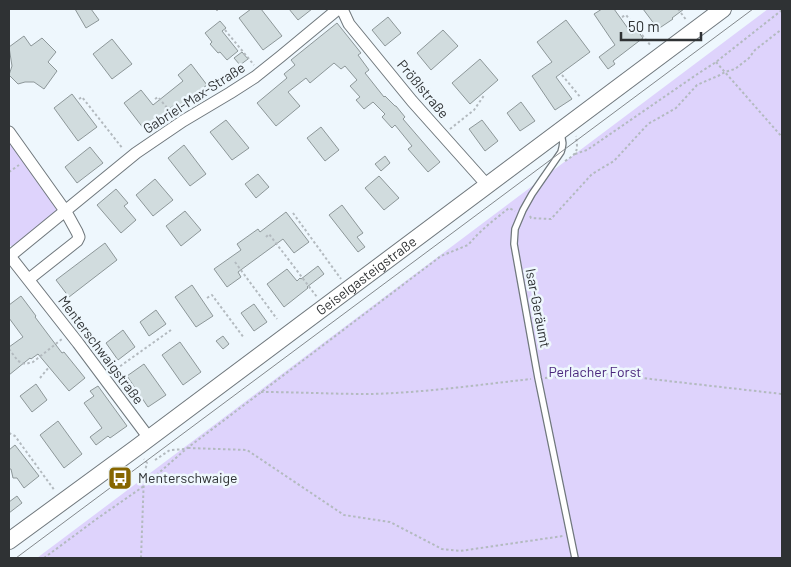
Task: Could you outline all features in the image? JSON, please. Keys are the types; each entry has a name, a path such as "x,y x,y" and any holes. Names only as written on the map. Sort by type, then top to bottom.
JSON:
{"main road":[{"name":"Geiselgasteigstraße","path":"9,541 724,9"}],"street":[{"name":"Gabriel-Max-Straße","path":"10,255 66,212 130,158 180,123 260,73 345,10"},
{"name":"Prößlstraße","path":"345,10 349,24 487,186"},
{"path":"9,132 66,212 78,237 76,241 29,279"},
{"name":"Menterschwaigstraße","path":"10,255 104,377 148,438"}],"lane":[{"name":"Isar-Geräumt","path":"558,132 562,138 561,152 523,210 515,229 514,247 538,378 575,558"}],"path":[{"path":"678,9 684,18"},
{"path":"575,154 588,150 716,62 782,10"},
{"path":"622,18 626,15 660,56"},
{"path":"44,558 144,486 187,448 442,256 468,246 489,224 509,208 516,211 523,210 531,218 551,219 592,174 614,161 648,124 676,108 697,85 735,69 749,58 755,50 782,29"},
{"path":"225,30 260,73"},
{"path":"716,62 782,137"},
{"path":"562,75 590,108"},
{"path":"442,135 474,110 485,94"},
{"path":"79,99 82,97 130,158"},
{"path":"155,100 158,97 180,123"},
{"path":"94,120 98,118"},
{"path":"9,172 28,159"},
{"path":"293,213 348,289"},
{"path":"266,236 269,234 325,306"},
{"path":"235,262 277,319"},
{"path":"297,278 301,276"},
{"path":"207,298 212,295 244,338"},
{"path":"104,377 171,330"},
{"path":"9,349 18,361 25,364 33,362 70,333"},
{"path":"40,378 49,367"},
{"path":"261,392 368,394 447,389 538,378 607,374 782,394"},
{"path":"9,433 15,436 63,501"},
{"path":"155,460 170,450 187,448 247,450 344,515 390,522 442,549 460,551 563,536"},
{"path":"141,558 144,475 147,463 142,456"}],"green space":[{"name":"Perlacher Forst","path":"768,9 782,9 782,558 37,558"},
{"path":"9,142 59,211 13,247 9,245"}],"building":[{"path":"75,9 91,9 99,20 86,28"},
{"path":"251,9 261,9 282,36 263,50 239,18"},
{"path":"289,9 312,9 298,20"},
{"path":"602,9 614,9 632,34 637,30 643,38 613,61 615,64 608,69 599,57 615,45 594,14"},
{"path":"643,9 684,9 658,29"},
{"path":"388,17 401,33 385,46 372,30"},
{"path":"566,20 590,52 556,77 572,99 555,110 532,76 552,62 537,42"},
{"path":"220,21 226,28 222,31 238,51 227,60 210,44 212,42 205,33"},
{"path":"337,23 361,53 358,55 369,70 365,73 384,97 396,106 405,117 403,119 440,162 428,172 408,149 412,146 395,125 392,128 382,117 385,114 373,102 364,109 356,100 360,97 350,86 357,80 345,66 341,69 334,63 310,83 306,78 288,92 300,106 276,126 257,103 287,78 284,74 295,65 291,60"},
{"path":"443,30 458,46 431,70 417,53"},
{"path":"24,36 31,46 42,38 56,52 48,62 57,71 44,89 34,82 18,84 9,75 12,66 9,47"},
{"path":"112,39 132,64 112,79 93,54"},
{"path":"242,52 248,59 240,65 234,58"},
{"path":"480,59 498,80 470,104 452,83"},
{"path":"191,64 207,85 176,109 173,106 144,129 124,103 141,90 153,105 183,81 178,75"},
{"path":"72,94 97,127 78,141 54,108"},
{"path":"521,102 535,121 520,131 507,113"},
{"path":"226,120 249,148 232,160 210,132"},
{"path":"482,120 498,141 485,151 469,129"},
{"path":"321,127 339,150 325,161 307,138"},
{"path":"184,145 206,174 190,186 168,158"},
{"path":"90,147 103,163 77,183 65,167"},
{"path":"385,156 390,163 381,171 375,164"},
{"path":"258,174 269,187 256,198 245,184"},
{"path":"379,176 399,198 384,210 365,188"},
{"path":"155,179 173,200 153,216 136,195"},
{"path":"116,189 128,203 124,206 136,220 121,233 97,205"},
{"path":"342,205 363,233 357,237 365,247 358,252 329,215"},
{"path":"185,211 201,230 181,246 166,226"},
{"path":"286,212 309,242 294,253 283,239 238,272 241,277 227,287 214,269 241,250 237,244 258,229 260,232"},
{"path":"105,243 117,260 69,297 56,280"},
{"path":"318,266 324,274 284,307 267,284 287,269 297,281"},
{"path":"192,285 213,316 196,327 175,297"},
{"path":"21,296 62,353 64,352 85,378 69,391 38,354 9,375 9,347 23,337 9,318 9,305"},
{"path":"254,304 267,322 254,331 241,313"},
{"path":"156,310 166,324 149,336 140,322"},
{"path":"123,330 135,347 118,360 106,343"},
{"path":"223,336 229,344 223,349 216,341"},
{"path":"180,342 201,372 183,385 162,355"},
{"path":"144,364 166,395 148,407 127,376"},
{"path":"36,384 47,400 32,412 20,396"},
{"path":"98,386 127,426 96,445 90,437 102,428 84,403 94,396 90,391"},
{"path":"58,421 82,454 64,468 40,435"},
{"path":"15,445 39,476 24,488 17,478 13,478 11,469 9,469 9,450"},
{"path":"17,496 22,503 9,513 9,502"}],"tram line":[{"path":"16,558 753,9"}],"place":[{"name":"Menterschwaige","path":"120,478"}]}
